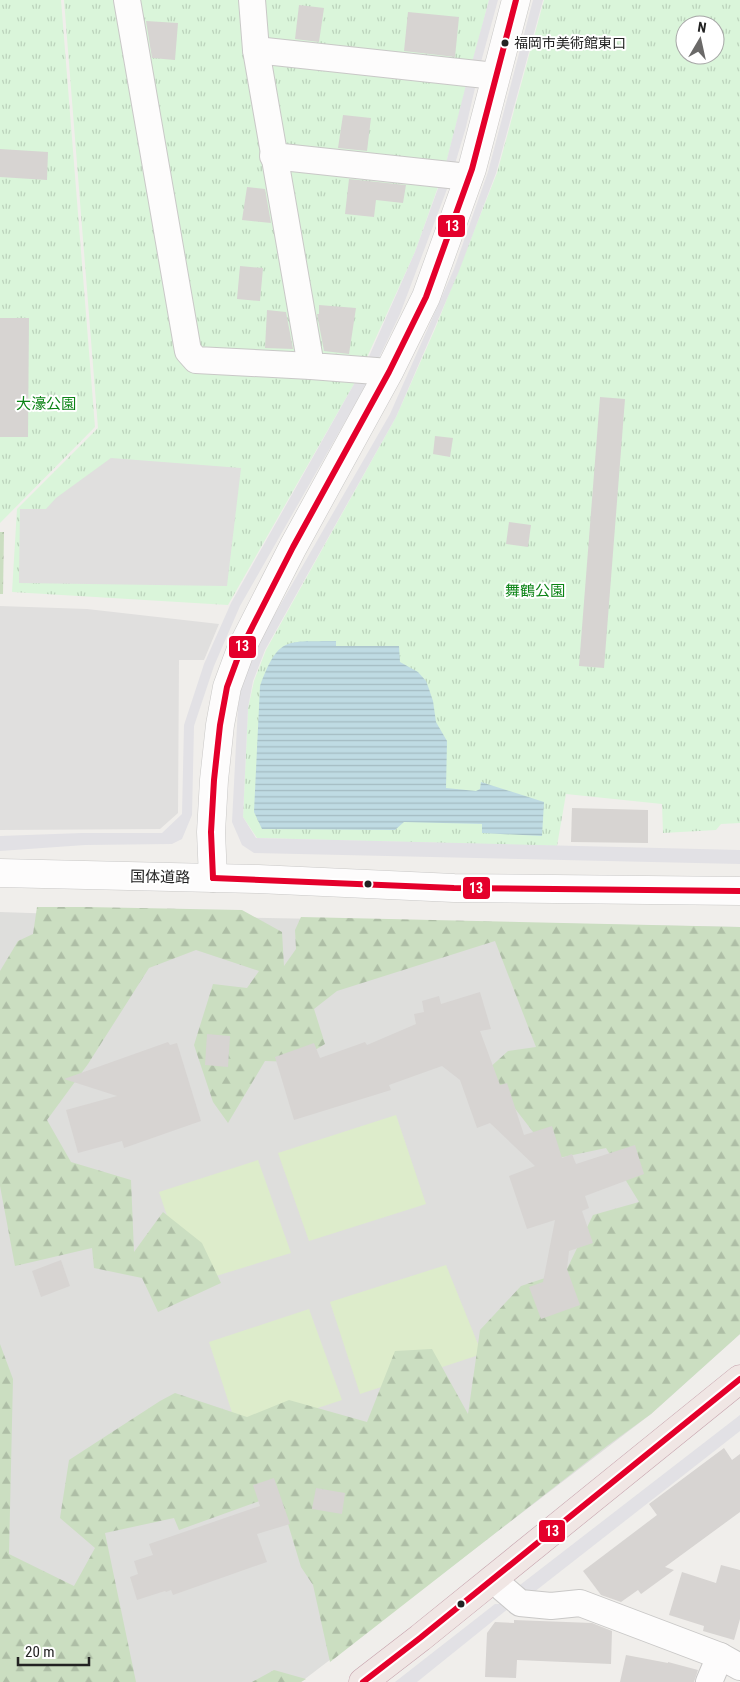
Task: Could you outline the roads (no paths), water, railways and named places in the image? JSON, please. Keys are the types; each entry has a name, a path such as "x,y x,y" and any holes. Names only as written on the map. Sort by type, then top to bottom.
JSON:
{"highway":[{"path":"369,1680 740,1380"}],"street":[{"path":"127,0 188,351 196,360 389,372"},
{"path":"252,0 256,50 273,156 311,366"},
{"path":"213,878 211,832 214,780 220,725 227,687 241,649 293,547 389,372 426,297 472,169 516,0"},
{"path":"256,50 495,76"},
{"path":"273,156 468,177"},
{"name":"国体道路","path":"0,873 213,878 454,888 740,891"},
{"path":"492,1579 520,1603 551,1606 580,1603 730,1662 709,1682"}],"water":[{"path":"306,641 336,641 336,646 399,646 400,662 418,672 426,681 433,701 436,722 447,741 446,788 476,791 480,789 481,782 544,802 542,836 482,833 482,824 404,822 395,830 262,829 254,812 260,686 273,658 286,645"}],"place":[{"name":"福岡市美術館東口","path":"505,43"}],"park label":[{"name":"大濠公園","path":"46,404"},
{"name":"舞鶴公園","path":"535,591"}]}
